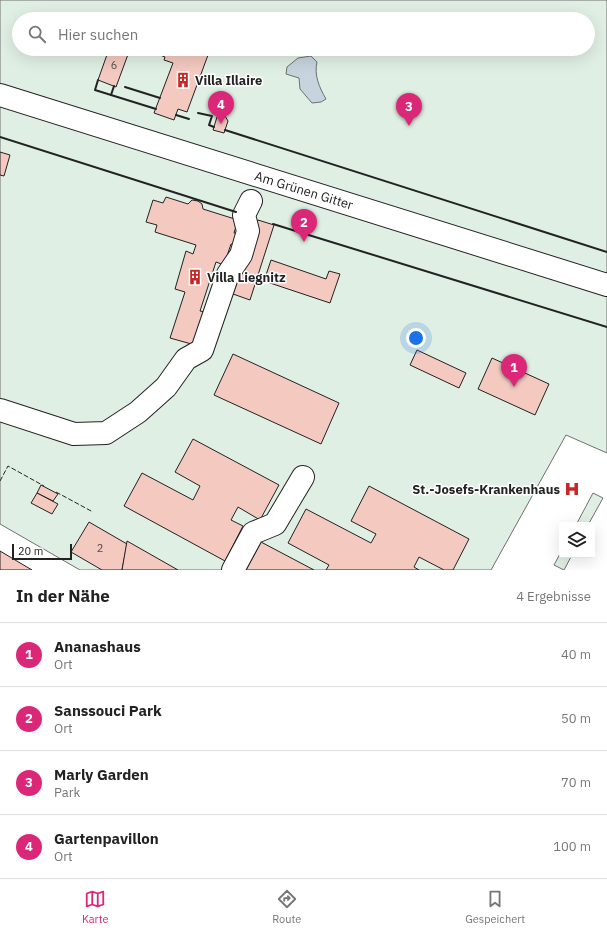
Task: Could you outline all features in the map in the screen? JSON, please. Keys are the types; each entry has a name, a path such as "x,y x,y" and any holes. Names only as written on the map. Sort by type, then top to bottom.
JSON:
{"lane":[{"name":"Am Grünen Gitter","path":"0,95 607,285"},
{"path":"0,410 74,434 106,433 138,412 166,387 186,359 202,350 228,274 241,255 248,231 244,215 251,201"},
{"path":"233,570 253,533 275,524 303,477"}],"green space":[{"path":"0,0 607,0 607,453 566,435 491,570 80,570 0,524"},
{"path":"593,493 603,498 590,522 578,522"},
{"path":"559,556 559,558 570,558 564,570 554,565"}],"shaded area":[{"path":"311,56 317,62 316,72 318,81 326,99 321,102 312,103 300,89 299,78 286,74 287,67 298,58"}],"building":[{"path":"107,56 127,56 116,87 98,80"},
{"name":"Villa Illaire","path":"162,56 208,56 187,112 178,109 174,120 154,113 173,63 164,60 165,57"},
{"path":"221,115 225,116 228,121 224,133 213,130 217,117"},
{"path":"0,152 10,155 4,176 0,175"},
{"name":"Villa Liegnitz","path":"166,197 188,204 192,200 198,201 202,204 203,209 238,220 234,233 243,235 240,246 231,244 224,265 216,262 200,311 205,312 195,345 170,338 185,292 175,289 186,251 193,254 196,245 155,232 157,225 146,222 153,200 163,203"},
{"path":"258,220 274,225 250,300 233,294"},
{"path":"271,260 326,279 329,271 340,274 330,303 264,281"},
{"path":"417,350 466,373 459,388 410,365"},
{"path":"233,354 339,403 321,444 214,395"},
{"path":"492,358 549,384 535,415 478,389"},
{"path":"193,439 279,485 260,520 238,507 231,520 243,526 225,561 124,506 142,473 193,500 200,486 175,472"},
{"path":"41,485 58,494 53,501 37,493"},
{"path":"369,486 469,539 453,570 444,570 419,557 414,567 419,570 326,570 329,565 288,543 306,509 371,543 376,534 351,521"},
{"path":"37,493 58,504 52,514 31,503"},
{"path":"89,522 127,544 122,570 102,570 71,552"},
{"path":"127,541 178,570 122,570"},
{"path":"261,542 314,570 246,570"},
{"path":"0,551 32,570 0,570"}],"fence":[{"path":"0,481 8,466 44,486"},
{"path":"56,492 93,512"}],"wall":[{"path":"98,80 95,90 156,109"},
{"path":"111,95 114,86"},
{"path":"125,87 160,98"},
{"path":"198,113 212,116 209,125 214,127"},
{"path":"176,115 189,119"},
{"path":"225,130 607,252"},
{"path":"0,137 236,212"},
{"path":"273,224 607,327"}],"place":[{"name":"Villa Illaire","path":"183,80"},
{"name":"Gartenpavillon","path":"221,124"},
{"name":"Marly Garden","path":"409,126"},
{"name":"Sanssouci Park","path":"304,242"},
{"name":"Villa Liegnitz","path":"195,277"},
{"name":"Ananashaus","path":"514,387"},
{"name":"St.-Josefs-Krankenhaus","path":"572,489"}]}
